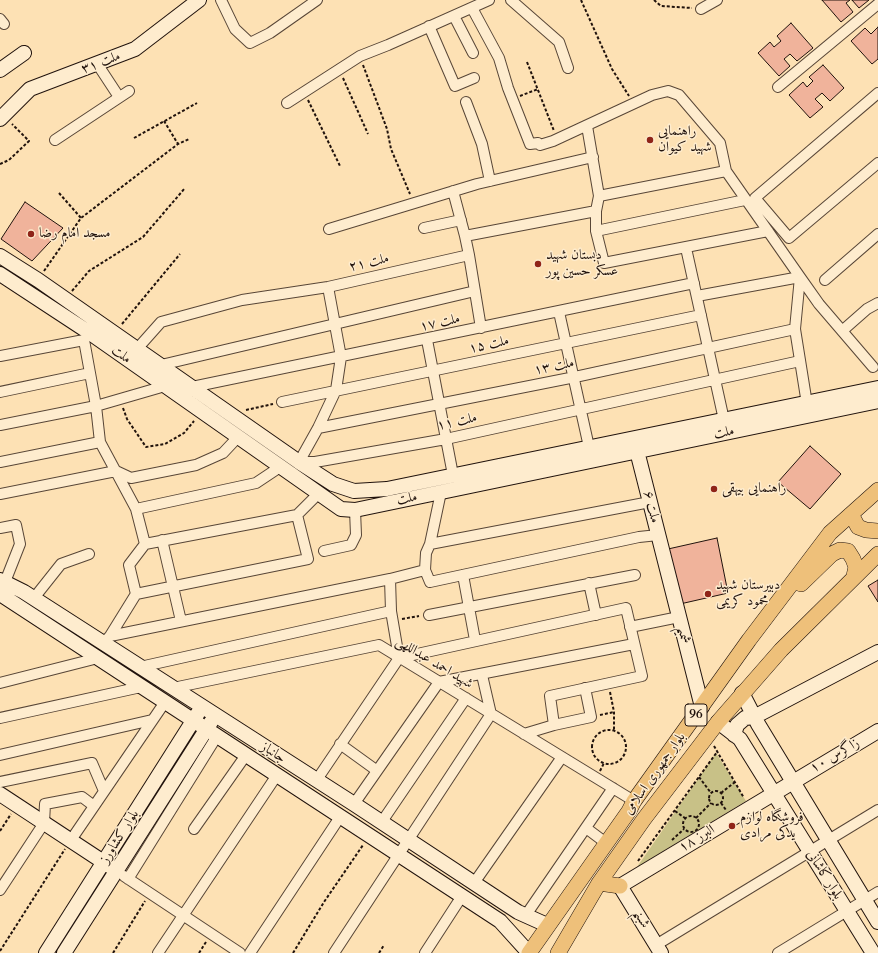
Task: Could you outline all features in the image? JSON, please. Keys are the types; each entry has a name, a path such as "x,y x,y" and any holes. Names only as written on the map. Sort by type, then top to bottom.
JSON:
{"main road":[{"name":"ملت ۳۱","path":"2,117 30,89 98,65 135,49 199,0"},
{"path":"0,70 24,53"},
{"name":"ملت","path":"0,256 65,299 91,332 115,333 299,462 333,484 354,491 387,489 878,388"},
{"name":"ملت","path":"0,274 91,332 165,386 341,509 355,510 878,401"},
{"name":"ملت ۶","path":"637,451 665,563"},
{"path":"285,470 299,462"},
{"name":"بلوار جمهوری اسلامی","path":"529,953 547,925 629,811 634,801 830,533 878,490"},
{"path":"851,514 858,527 866,530 878,531"},
{"path":"762,624 832,554 840,550 848,551 856,567 854,576"},
{"name":"بلوار جمهوری اسلامی","path":"558,953 600,883 644,819 718,722 781,650 854,576 878,554"},
{"name":"شمیم","path":"665,563 702,707"},
{"name":"جانباز","path":"2,586 29,595 106,640 140,667 201,707 526,916 547,925"},
{"name":"جانباز","path":"2,586 17,604 141,687 500,921 529,953"},
{"path":"17,604 29,595"},
{"path":"734,735 740,721 749,717 754,717 878,652"},
{"name":"بلوار کاشانی","path":"742,693 754,717 792,781 878,922"},
{"name":"بلوار کشاورز","path":"46,953 194,721 201,707"},
{"name":"بلوار کشاورز","path":"64,953 116,871 212,733 215,716"},
{"name":"بلوار کاشانی","path":"718,722 740,739 873,953"},
{"name":"زاگرس ۱۰","path":"773,793 878,731"},
{"name":"البرز ۱۸","path":"620,886 773,793"},
{"path":"0,794 116,871"},
{"path":"600,883 620,886"},
{"name":"شبنم","path":"620,886 658,949"}],"street":[{"path":"221,0 235,29 250,43 270,33 317,0"},
{"path":"287,103 360,56 489,0"},
{"path":"511,0 559,42 568,68"},
{"path":"701,9 717,0"},
{"path":"778,87 878,4"},
{"path":"472,8 499,58 512,99 530,144 538,143 540,145 555,141 634,104 668,91 679,95 720,143 726,171 745,200 800,277 842,331 873,367"},
{"path":"454,16 473,53"},
{"path":"429,26 455,86 474,78"},
{"path":"98,65 120,97"},
{"path":"55,140 129,91"},
{"path":"878,93 755,198 789,238 878,163"},
{"path":"466,102 482,144 490,181"},
{"path":"587,126 599,196 596,211 596,231 604,263 768,231"},
{"path":"330,229 453,191 592,158"},
{"path":"599,196 726,171"},
{"path":"453,191 470,255 481,328"},
{"path":"596,231 745,200"},
{"path":"465,236 596,211"},
{"path":"424,228 461,220"},
{"path":"826,280 878,234"},
{"path":"686,248 724,420"},
{"name":"ملت ۲۱","path":"137,349 161,322 242,300 328,287 470,255"},
{"path":"697,296 800,277"},
{"path":"800,277 795,330 806,404"},
{"name":"ملت ۱۷","path":"192,387 427,340 694,283"},
{"path":"299,462 318,428 336,390 341,357 336,323 328,287"},
{"path":"160,365 475,291"},
{"path":"842,331 867,309 878,303"},
{"path":"559,312 589,448"},
{"name":"ملت ۱۵","path":"282,402 701,315"},
{"name":"ملت ۱۳","path":"318,428 574,377 795,330"},
{"path":"0,356 91,332 90,373 96,406 100,442 136,509 145,544"},
{"path":"427,340 453,475"},
{"name":"ملت ۱۱","path":"299,462 314,462 446,439 800,361"},
{"path":"0,392 90,373"},
{"path":"0,425 96,406 165,386"},
{"path":"0,494 116,471 131,478 196,465 223,453 238,437"},
{"path":"0,462 100,442"},
{"path":"136,509 256,483 285,470"},
{"path":"441,492 430,544 426,553 425,570 430,582 658,534"},
{"path":"136,594 129,565 145,544 297,515 318,494"},
{"path":"430,544 650,502"},
{"path":"324,551 351,545 356,535 355,510"},
{"path":"106,640 136,594 308,558 297,515"},
{"path":"0,528 16,525 20,544 2,586"},
{"path":"162,540 181,621"},
{"path":"29,595 61,564 89,554"},
{"path":"106,640 181,621 390,580 425,570"},
{"path":"429,615 635,574"},
{"path":"463,575 475,640"},
{"path":"390,580 392,616 399,658"},
{"path":"589,582 596,615"},
{"path":"316,781 399,658 475,640 626,608 642,676 550,696 554,725"},
{"path":"140,667 392,616"},
{"path":"630,626 679,617"},
{"path":"354,804 376,770 439,682 482,675 634,644"},
{"name":"شهید احمد عبداللهی","path":"173,688 379,645 634,801"},
{"path":"0,683 98,658"},
{"path":"334,953 491,714 482,675"},
{"path":"0,718 141,687"},
{"path":"524,734 554,725 591,717 585,688"},
{"path":"382,823 466,698"},
{"path":"71,840 165,702"},
{"path":"0,755 152,720"},
{"path":"128,879 212,733"},
{"path":"340,744 376,770"},
{"path":"194,829 246,755"},
{"path":"474,883 562,757"},
{"path":"0,782 92,763 104,791"},
{"path":"158,953 277,775"},
{"path":"526,916 613,788"},
{"path":"0,890 44,823 45,804 82,796 94,806"},
{"path":"658,949 809,850 878,810"},
{"path":"250,953 340,817"},
{"path":"586,828 606,843"},
{"path":"116,871 240,953"},
{"path":"778,953 878,892"},
{"path":"425,953 462,896"}],"path":[{"path":"581,0 612,69 634,104"},
{"path":"654,0 661,6 701,9"},
{"path":"360,56 387,129 391,149 414,203"},
{"path":"527,62 538,89 555,141"},
{"path":"338,69 368,134"},
{"path":"512,99 538,89"},
{"path":"304,91 340,166"},
{"path":"134,138 197,103"},
{"path":"0,164 10,160 29,141 2,117"},
{"path":"164,121 178,144"},
{"path":"38,280 81,218 178,144 190,139"},
{"path":"65,299 89,271 143,237 184,188"},
{"path":"59,193 81,218"},
{"path":"115,333 180,254"},
{"path":"120,399 127,419 146,447 165,444 184,433 201,411"},
{"path":"230,414 282,402"},
{"path":"392,616 429,615"},
{"path":"608,683 614,712 614,730"},
{"path":"591,717 614,712"},
{"path":"614,730 622,736 626,749 618,761 614,763 604,763 594,754 594,740 600,732 614,730"},
{"path":"708,736 750,808"},
{"path":"634,867 717,752"},
{"path":"699,777 711,793"},
{"path":"721,793 735,782"},
{"path":"711,793 716,791 721,793"},
{"path":"711,793 709,797 712,803 718,805 721,803 723,798 721,793"},
{"path":"696,818 712,803"},
{"path":"0,831 17,805"},
{"path":"675,810 685,819"},
{"path":"690,816 696,818 699,825 696,830 691,833 684,829 683,825 685,819 690,816"},
{"path":"293,953 324,902 369,836"},
{"path":"0,951 71,840"},
{"path":"113,953 150,893"},
{"path":"199,953 211,934"},
{"path":"379,953 384,945"}],"shaded area":[{"path":"716,753 746,801 637,867"}],"building":[{"path":"822,0 850,0 846,3 853,12 841,22"},
{"path":"852,0 869,0 859,8"},
{"path":"791,23 813,48 797,61 790,54 784,59 790,66 779,76 758,53 770,42 774,47 781,41 777,36"},
{"path":"878,27 878,59 872,64 851,41 865,28 871,34"},
{"path":"823,65 844,88 830,101 822,93 815,99 823,107 810,118 789,95 803,82 807,87 813,81 809,77"},
{"name":"مسجد امام رضا","path":"25,202 63,228 32,261 1,239"},
{"path":"810,446 841,474 810,509 778,482"},
{"path":"717,538 728,593 680,604 668,549"},
{"path":"878,580 878,602 868,586"}],"place":[{"name":"راهنمایی شهید کیوان","path":"650,140"},
{"name":"مسجد امام رضا","path":"31,234"},
{"name":"دبستان شهید عسکر حسین پور","path":"538,264"},
{"name":"راهنمایی بیهقی","path":"714,489"},
{"name":"دبیرستان شهید محمود کریمی","path":"708,594"},
{"name":"فروشگاه لوازم یدکی مرادی","path":"732,826"}]}
